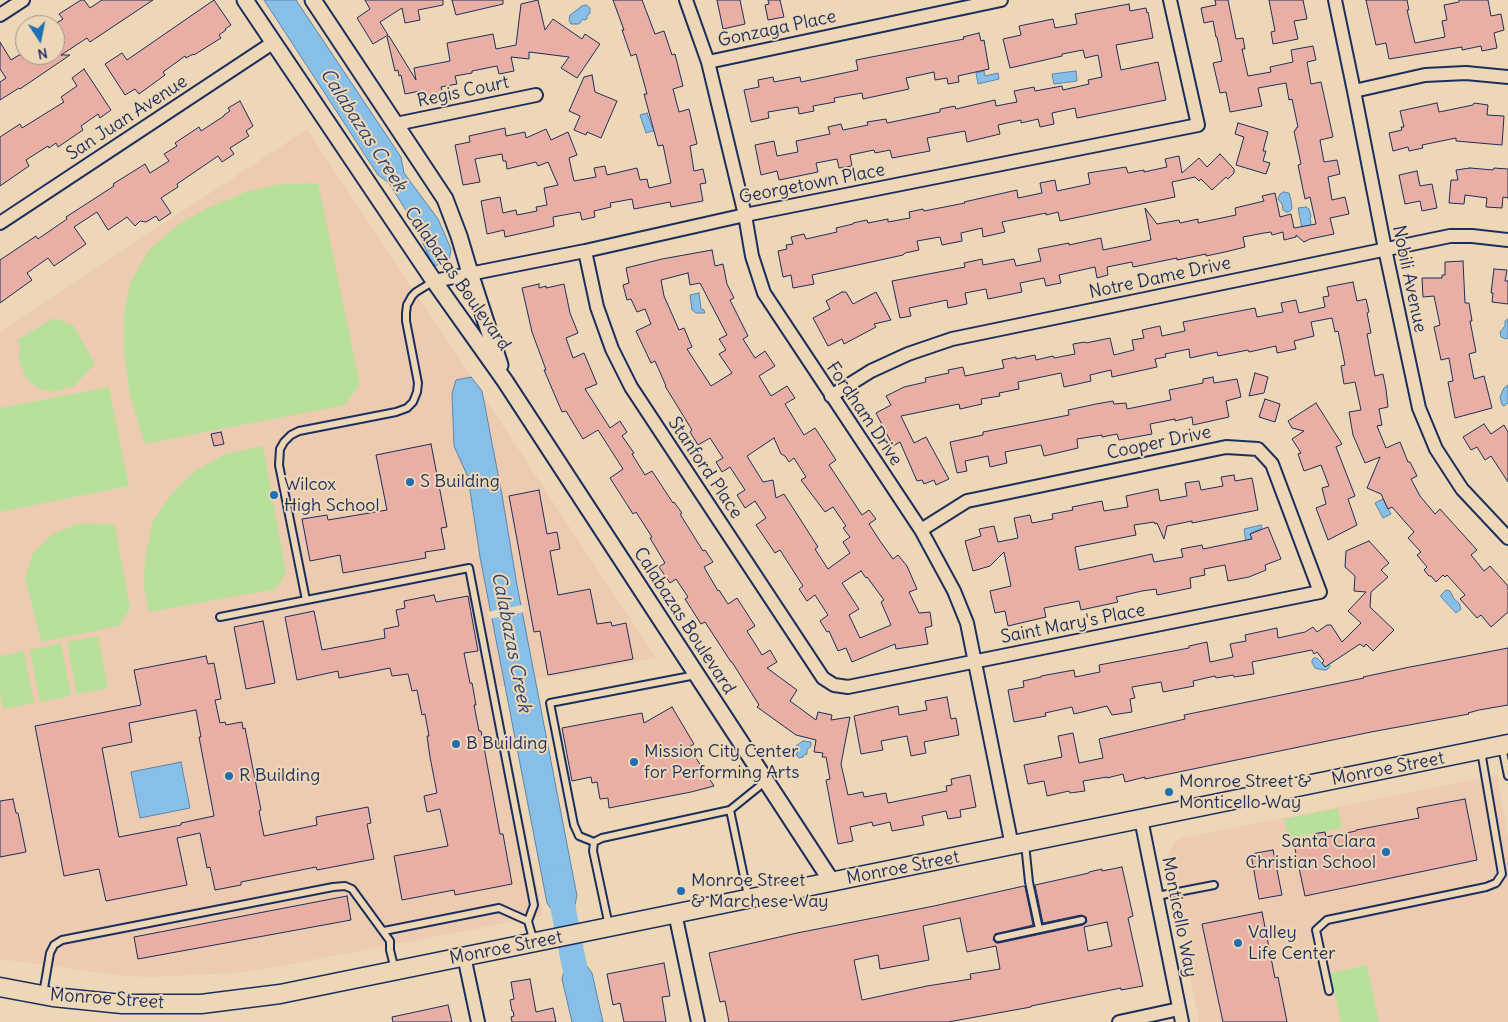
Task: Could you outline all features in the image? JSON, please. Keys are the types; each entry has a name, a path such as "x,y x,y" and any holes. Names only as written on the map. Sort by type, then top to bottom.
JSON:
{"main road":[{"name":"Monroe Street","path":"0,987 43,995 122,1004 202,1004 280,994 1505,745"}],"street":[{"path":"0,15 23,0"},
{"name":"Calabazas Boulevard","path":"245,0 434,281 505,381 832,882"},
{"name":"Fordham Drive","path":"686,0 708,62 745,215 752,256 764,293 921,530 954,591 967,623 1019,844"},
{"name":"Gonzaga Place","path":"708,62 1001,0"},
{"name":"Georgetown Place","path":"434,281 585,251 745,215 1198,124 1170,0"},
{"name":"Nobili Avenue","path":"1334,0 1419,408 1436,450 1462,489 1508,538"},
{"name":"Calabazas Boulevard","path":"317,1 445,199 459,236 505,381"},
{"name":"San Juan Avenue","path":"0,223 274,42"},
{"path":"1354,91 1425,75 1466,73 1508,77"},
{"name":"Regis Court","path":"396,124 536,95"},
{"name":"Notre Dame Drive","path":"832,396 871,371 908,354 952,339 1450,236 1472,236 1508,240"},
{"name":"Stanford Place","path":"585,251 597,307 612,350 631,387 823,678 834,685"},
{"name":"Cooper Drive","path":"921,530 967,501 1226,447 1258,449 1272,464 1320,592"},
{"name":"Saint Mary's Place","path":"834,685 848,687 1320,592"},
{"name":"Monticello Way","path":"1140,819 1182,1022"},
{"path":"675,913 698,1022"},
{"path":"464,956 478,1022"},
{"path":"1119,1022 1179,1009"}],"lane":[{"path":"306,600 278,465 280,449 291,435 300,431 396,412 406,408 413,402 418,383 406,313 407,305 416,292 434,281"},
{"path":"220,617 469,568 534,905 528,921 534,943"},
{"path":"697,674 550,703 574,825 580,836 594,842 602,838 730,810 766,781"},
{"path":"1505,745 1508,776"},
{"path":"1329,991 1316,930 1327,920 1486,887 1496,883 1502,874 1480,750"},
{"path":"730,810 749,898"},
{"path":"594,842 593,851 609,928"},
{"path":"1019,844 1039,929"},
{"path":"1157,896 1214,885"},
{"path":"43,995 50,953 54,945 62,940 345,886 352,889 390,941 395,971"},
{"path":"384,931 499,908 528,921"},
{"path":"998,938 1082,920"}],"shaded area":[{"name":"Wilcox High School","path":"307,129 656,658 497,687 543,916 276,967 234,973 151,977 123,976 0,959 0,332"},
{"path":"1497,775 1508,836 1508,1022 1199,1022 1167,856 1175,841"}],"green space":[{"path":"318,183 360,384 345,405 145,444 130,396 124,353 124,314 130,283 149,250 179,224 210,207 246,192 280,184"},
{"path":"54,318 73,325 95,364 74,386 56,392 39,389 26,378 19,361 20,346 17,340"},
{"path":"109,387 129,486 0,512 0,408"},
{"path":"263,446 286,572 276,589 149,612 144,587 145,557 153,521 172,493 196,470 226,454"},
{"path":"80,523 115,525 130,608 119,626 41,642 25,578 33,553 52,534"},
{"path":"98,636 108,688 77,694 67,642"},
{"path":"61,643 71,696 40,702 30,650"},
{"path":"24,651 34,703 3,709 0,694 0,656"},
{"path":"1338,808 1342,828 1291,838 1288,835 1284,819"},
{"path":"1367,965 1379,1022 1341,1022 1330,973"}],"water":[{"path":"264,0 296,0 401,157 404,173 438,219 451,249 449,262 433,266 415,225 389,183 378,175"},
{"path":"586,5 590,8 587,19 583,19 579,24 571,24 569,20 570,15"},
{"path":"984,71 985,76 998,73 999,79 978,84 976,73"},
{"path":"1076,71 1077,81 1054,84 1052,74"},
{"path":"647,113 652,127 655,127 656,130 646,133 640,115"},
{"path":"1284,192 1289,193 1291,200 1292,209 1289,212 1283,210 1282,204 1278,199 1280,194"},
{"path":"1306,207 1309,209 1311,222 1310,226 1302,228 1298,208"},
{"path":"699,293 701,309 705,313 696,313 692,310 690,295"},
{"path":"1508,319 1508,338 1506,339 1501,337 1500,332 1505,326 1505,321"},
{"path":"471,377 482,391 577,896 574,909 554,913 547,903 480,557 468,477 454,446 452,394 456,380"},
{"path":"1508,385 1508,403 1504,406 1500,397 1504,388"},
{"path":"1383,499 1391,514 1383,518 1375,503"},
{"path":"1261,525 1262,528 1251,533 1251,540 1246,542 1244,529"},
{"path":"1446,590 1450,591 1454,599 1459,603 1461,609 1456,613 1441,597"},
{"path":"1314,658 1317,658 1323,664 1327,661 1330,666 1327,670 1315,668 1312,663"},
{"path":"803,741 811,742 811,746 807,750 807,754 799,758 796,755 798,751 796,746"},
{"path":"181,762 190,808 140,818 131,772"},
{"path":"584,962 592,973 603,1022 572,1022 562,979 565,966"}],"pier":[{"path":"523,605 524,612 489,619 487,612"}],"building":[{"path":"81,0 84,0 90,8 102,0 153,0 90,42 87,38 65,52 65,15 59,14"},
{"path":"214,0 231,25 219,35 221,38 194,55 186,58 185,56 163,72 165,75 139,94 135,89 125,95 105,64 122,53 127,60"},
{"path":"365,0 443,0 443,5 418,10 420,20 405,23 402,8 380,22 388,35 373,44 357,18 370,9"},
{"path":"452,0 503,0 503,4 456,15"},
{"path":"538,0 545,30 553,19 582,39 585,34 600,44 577,78 561,68 569,57 529,52 529,59 511,57 514,71 499,74 497,66 455,76 457,84 441,87 443,95 422,99 420,91 405,94 401,75 399,76 398,70 395,71 387,37 389,36 416,80 414,68 450,61 447,43 493,34 496,49 516,45 521,4"},
{"path":"613,0 642,0 655,34 664,31 672,55 675,54 683,86 673,89 679,112 689,109 697,144 690,146 694,171 703,169 706,183 700,184 703,201 671,207 670,202 634,209 632,199 610,203 611,207 594,211 595,217 582,220 580,212 553,217 554,226 505,237 504,230 487,234 481,201 500,197 503,213 516,210 517,215 537,211 536,207 547,205 544,188 558,185 548,162 538,166 536,162 507,169 506,161 503,161 502,154 475,159 480,182 463,185 455,145 470,142 469,136 505,128 506,136 525,132 526,138 546,129 551,140 568,132 577,155 569,158 574,181 596,177 594,168 605,166 607,175 637,168 640,180 647,179 649,188 671,183 663,145 658,146 644,94 647,94 636,54 631,56"},
{"path":"717,0 740,0 745,24 723,29"},
{"path":"768,0 780,0 784,17 768,20 765,5 769,4"},
{"path":"1215,0 1228,0 1236,39 1243,38 1245,49 1242,49 1248,76 1271,72 1270,67 1293,62 1291,50 1313,46 1316,60 1307,62 1311,84 1321,82 1333,137 1320,140 1324,162 1337,160 1340,174 1328,177 1332,200 1345,197 1349,214 1330,218 1334,234 1304,242 1296,235 1296,237 1284,240 1283,232 1272,235 1271,232 1243,237 1245,247 1225,252 1177,260 1177,258 1133,267 1132,262 1107,267 1108,275 1097,278 1095,267 1059,275 1061,283 1046,286 1044,278 1020,283 1022,292 988,299 986,289 965,293 967,304 948,308 947,300 909,308 911,316 900,318 892,281 965,267 964,263 982,259 983,265 1014,259 1016,266 1041,261 1038,249 1069,243 1069,245 1101,238 1103,250 1151,240 1145,208 1157,224 1179,220 1180,223 1198,219 1198,223 1236,215 1235,208 1264,201 1262,196 1275,193 1280,217 1291,214 1294,228 1316,224 1310,197 1305,199 1298,165 1301,164 1294,131 1298,127 1292,99 1289,100 1286,83 1258,88 1262,106 1230,112 1226,92 1220,93 1213,63 1222,61 1217,37 1213,21 1204,23 1201,8 1216,5"},
{"path":"1269,0 1303,0 1307,19 1294,21 1298,39 1273,44 1271,32 1275,31"},
{"path":"1366,0 1407,0 1409,10 1407,10 1415,43 1445,37 1442,21 1447,20 1444,5 1459,2 1459,0 1488,0 1491,16 1501,14 1504,30 1494,33 1497,48 1482,51 1481,46 1462,50 1462,47 1389,59 1386,43 1376,45"},
{"path":"1129,4 1130,11 1146,8 1153,38 1116,45 1121,70 1158,62 1166,100 1077,118 1075,108 1052,113 1054,124 1040,127 1038,119 1021,123 1021,120 998,125 1000,134 967,142 965,131 927,138 930,151 892,158 890,150 875,153 874,150 850,155 852,166 839,168 837,159 816,163 818,172 779,180 777,171 761,175 755,145 774,141 777,156 798,152 796,141 830,134 828,127 841,124 843,130 868,125 867,122 886,119 887,123 940,112 940,109 955,106 956,109 995,100 996,106 1017,102 1014,91 1034,87 1035,91 1062,86 1063,90 1089,84 1088,80 1102,77 1098,55 1085,58 1083,50 1010,68 1003,39 1021,35 1019,26 1053,19 1055,28 1077,24 1075,14"},
{"path":"979,33 981,41 984,40 989,69 958,76 959,82 948,84 947,78 935,80 934,72 906,78 909,89 863,99 862,93 834,98 835,102 813,106 814,111 799,114 798,107 768,112 769,118 751,122 744,90 759,87 758,80 773,77 774,82 800,77 801,82 858,70 856,60 964,39 963,37"},
{"path":"0,42 11,60 15,58 15,65 55,65 0,100 0,82 6,78 0,69"},
{"path":"84,69 111,110 100,118 98,114 81,126 83,130 58,147 56,143 49,148 48,146 26,160 29,166 0,186 0,137 20,124 22,128 64,102 61,97 77,86 72,78"},
{"path":"592,75 595,92 617,101 601,138 587,132 586,135 574,130 580,116 569,111 584,77"},
{"path":"240,101 253,126 246,131 249,136 230,148 234,154 222,162 218,156 177,184 178,187 161,198 171,213 159,221 156,216 146,222 140,221 135,226 127,217 108,230 97,212 74,227 86,244 54,266 48,258 27,273 32,280 0,303 0,260 36,236 38,239 67,219 66,217 114,186 113,184 145,164 150,173 169,161 164,154 177,146 175,143 199,127 201,131 224,116 230,111 228,108"},
{"path":"1437,103 1439,112 1473,105 1474,103 1488,105 1487,115 1504,116 1502,145 1456,141 1456,138 1422,145 1423,148 1409,151 1408,147 1393,151 1389,133 1402,130 1401,127 1404,127 1400,111"},
{"path":"1238,123 1268,132 1263,151 1266,151 1263,161 1270,163 1266,174 1236,165 1244,137 1235,134"},
{"path":"1220,154 1234,169 1234,173 1228,179 1226,177 1212,190 1201,179 1199,181 1195,177 1172,182 1175,197 1060,221 1058,212 1002,222 1005,232 983,237 982,228 961,233 962,241 942,245 940,237 917,241 919,250 812,275 814,284 793,288 791,275 783,277 778,251 787,249 786,245 793,244 791,237 804,234 806,239 837,232 836,228 867,220 868,223 888,219 888,222 910,218 909,212 965,203 1017,190 1018,198 1042,193 1040,183 1055,180 1057,191 1090,184 1088,173 1126,167 1128,173 1144,170 1144,172 1167,167 1165,159 1179,156 1182,173 1199,158 1207,167"},
{"path":"1470,168 1508,169 1508,198 1503,197 1502,208 1486,207 1487,198 1465,195 1464,204 1449,203 1451,180 1458,180 1456,170"},
{"path":"1417,171 1420,186 1432,184 1437,208 1422,211 1420,201 1405,204 1399,175"},
{"path":"712,250 715,266 723,264 727,284 734,298 730,300 748,336 743,339 755,358 765,351 775,366 759,376 771,396 787,386 795,398 785,404 804,435 815,428 836,460 829,465 862,515 869,510 876,519 869,524 880,541 893,559 898,555 907,566 917,589 909,592 919,613 930,612 932,626 925,628 928,644 896,649 895,644 852,662 846,648 838,651 829,631 827,632 820,621 828,615 815,595 807,601 799,589 803,586 780,550 775,553 756,525 766,518 755,501 745,508 737,495 745,490 730,467 722,472 716,462 723,458 710,438 698,445 690,432 692,430 665,386 655,361 651,363 636,331 651,324 645,309 637,312 631,299 627,300 623,285 629,283 626,268","holes":["688,273 690,285 700,283 727,335 719,339 726,350 719,354 732,373 711,386 687,349 692,347 684,328 679,330 664,296 661,280","774,438 781,454 789,462 794,458 806,477 801,480 825,512 833,507 846,526 843,528 850,537 843,542 850,553 828,569 815,549 818,547 784,494 776,498 773,480 763,482 747,456","861,571 884,600 881,602 891,625 860,638 849,615 859,609 842,583"]},
{"path":"1463,261 1465,303 1469,303 1472,321 1470,321 1476,352 1469,354 1474,379 1484,376 1492,408 1455,418 1448,382 1453,381 1449,358 1441,360 1434,327 1440,325 1434,296 1423,297 1422,278 1442,278 1442,275 1445,275 1445,262"},
{"path":"1494,269 1507,270 1505,281 1508,281 1508,304 1492,302 1493,293 1491,293"},
{"path":"1353,282 1357,301 1366,299 1371,333 1367,334 1375,376 1383,374 1386,389 1388,407 1379,409 1382,425 1377,426 1386,448 1400,442 1408,462 1410,462 1417,476 1411,479 1420,496 1435,514 1440,509 1477,550 1471,555 1484,571 1490,566 1508,586 1508,612 1491,627 1481,615 1477,618 1460,599 1465,595 1447,575 1445,577 1443,575 1436,582 1429,576 1424,570 1427,567 1417,555 1421,552 1408,538 1414,532 1392,507 1388,509 1381,494 1367,488 1380,457 1365,463 1353,435 1349,412 1361,410 1355,382 1344,384 1341,366 1345,365 1338,331 1335,332 1332,318 1311,322 1314,336 1294,341 1296,349 1277,353 1276,346 1218,356 1217,352 1190,358 1189,349 1165,354 1166,357 1155,359 1157,367 1112,377 1111,370 1090,375 1091,381 1064,387 1061,373 1018,382 1019,389 999,393 1000,396 981,399 982,404 960,409 959,404 901,416 914,443 926,437 949,479 936,485 934,480 924,484 922,480 917,481 900,442 893,446 876,413 891,405 886,396 904,387 926,382 925,378 949,373 948,370 963,367 965,376 1004,368 1002,360 1016,357 1016,359 1035,355 1036,360 1075,354 1073,344 1110,338 1114,355 1134,350 1132,340 1144,338 1142,330 1160,326 1162,336 1185,331 1183,322 1255,308 1257,317 1283,312 1281,303 1296,300 1299,313 1325,307 1323,297 1329,296 1327,287"},
{"path":"539,284 539,288 546,286 546,288 564,284 570,313 578,333 566,338 573,358 584,353 597,384 585,389 610,428 620,421 627,432 622,436 634,453 632,454 645,475 652,471 673,503 682,513 680,514 703,551 705,550 713,562 704,567 718,591 728,604 737,598 755,626 747,631 762,655 770,650 777,662 767,668 797,690 790,701 816,720 818,712 832,715 831,720 850,717 841,764 848,795 863,792 864,797 886,793 888,803 947,791 946,786 952,785 951,779 970,775 976,807 960,810 961,817 948,819 946,811 922,816 924,825 892,831 890,822 873,826 872,822 850,827 853,841 838,844 826,780 830,779 826,757 822,757 823,753 814,752 816,740 796,735 757,707 759,705 732,662 705,622 701,624 685,599 688,597 676,579 670,583 659,567 665,563 650,538 652,537 636,512 633,514 610,478 623,469 598,430 583,439 566,411 562,412 544,370 546,370 532,332 522,288"},
{"path":"842,292 846,292 853,304 876,292 891,320 874,324 876,327 844,344 842,339 828,346 813,318 830,309 826,301"},
{"path":"1255,373 1268,377 1264,393 1249,396"},
{"path":"1213,377 1214,383 1237,379 1241,397 1226,401 1229,417 1193,425 1192,417 1150,424 1152,434 1119,440 1117,434 1077,439 1078,448 1044,456 1041,445 1005,452 1007,463 990,467 988,456 965,461 967,471 957,473 950,442 983,435 983,432 1069,415 1068,410 1096,404 1113,401 1114,404 1126,403 1127,409 1171,400 1169,390 1203,383 1203,379"},
{"path":"1265,399 1280,404 1275,422 1259,417"},
{"path":"1316,403 1342,444 1336,447 1355,496 1348,499 1357,525 1328,540 1316,508 1326,504 1322,488 1329,486 1321,465 1304,471 1298,454 1301,453 1292,439 1304,431 1292,428 1288,421"},
{"path":"1484,424 1491,434 1504,425 1508,432 1508,482 1491,456 1485,460 1477,447 1471,450 1463,437"},
{"path":"221,432 224,444 214,446 211,434"},
{"name":"S Building","path":"431,444 447,527 441,528 445,549 425,552 426,558 343,573 340,555 310,561 302,519 327,515 328,520 387,510 376,455"},
{"path":"1234,475 1235,481 1252,478 1258,510 1167,526 1164,539 1157,523 1134,525 1136,535 1075,547 1079,570 1152,554 1154,562 1183,557 1181,549 1202,545 1203,549 1252,539 1250,534 1268,527 1281,559 1265,565 1266,570 1249,577 1228,581 1225,565 1204,569 1205,575 1190,578 1191,588 1157,595 1156,589 1142,591 1116,597 1118,602 1081,610 1079,601 1044,608 1046,617 1008,626 1005,611 995,613 990,591 1011,586 1004,552 990,566 973,571 965,541 981,536 979,529 994,526 998,542 1018,538 1014,518 1030,515 1032,523 1053,519 1052,514 1073,510 1072,507 1102,501 1104,511 1128,507 1126,496 1158,489 1160,501 1187,496 1185,483 1199,481 1201,490 1223,486 1221,477"},
{"path":"539,490 547,534 557,532 560,549 550,551 558,595 590,589 597,624 611,622 612,626 626,623 633,659 548,675 540,631 534,632 509,496"},
{"path":"1369,541 1389,563 1381,570 1388,577 1371,592 1370,607 1394,630 1373,651 1366,644 1364,647 1360,644 1325,667 1322,663 1324,661 1317,652 1314,654 1312,650 1252,662 1254,674 1216,678 1215,676 1193,681 1194,686 1163,692 1161,682 1132,687 1135,698 1130,699 1132,712 1112,715 1107,706 1074,714 1072,707 1045,713 1046,716 1014,722 1008,690 1024,687 1023,681 1041,676 1074,670 1075,677 1100,672 1099,665 1189,648 1189,646 1207,642 1210,662 1233,657 1230,644 1246,641 1245,635 1277,628 1278,638 1305,632 1313,627 1317,632 1327,625 1331,625 1342,642 1361,623 1348,611 1366,592 1354,591 1355,576 1345,567 1346,551"},
{"name":"B Building","path":"434,595 436,602 468,596 478,651 464,653 470,683 472,683 479,731 481,731 500,834 503,834 512,884 455,895 454,890 402,900 394,856 448,846 440,809 427,812 424,796 437,793 430,757 425,714 422,715 417,690 412,691 408,674 392,676 390,668 339,678 338,671 297,680 285,617 314,611 322,650 385,638 384,629 399,626 396,610 405,608 404,601"},
{"path":"263,621 275,683 246,689 234,627"},
{"path":"1508,648 1508,705 1145,779 1145,777 1125,782 1123,774 1083,781 1085,791 1070,793 1069,791 1047,796 1044,781 1028,784 1024,765 1062,757 1058,736 1073,733 1079,763 1103,758 1099,739 1185,719 1184,715"},
{"path":"206,656 208,664 214,663 221,699 215,700 220,723 225,722 226,725 242,722 243,729 245,728 261,810 259,811 264,836 317,825 316,817 368,807 371,823 367,824 374,859 317,870 316,867 241,882 241,885 215,890 210,867 207,868 200,833 177,838 187,885 106,901 99,869 64,876 35,726 141,705 134,670","holes":["196,710 201,737 199,737 214,816 181,823 181,825 119,837 102,748 132,742 129,723"]},
{"path":"947,697 951,719 956,718 959,735 924,742 926,753 911,756 907,736 881,741 883,750 861,754 854,716 898,706 899,715 927,710 925,701"},
{"name":"Mission City Center for Performing Arts","path":"672,707 694,744 689,747 714,786 609,808 608,798 600,799 597,782 592,783 591,777 572,781 562,728 642,713 644,723"},
{"path":"13,799 16,813 18,813 26,852 0,857 0,801"},
{"path":"1465,799 1477,860 1305,896 1294,844 1314,840 1313,834 1325,832 1326,837 1419,818 1417,808"},
{"path":"1273,850 1282,895 1259,899 1251,854"},
{"path":"1122,867 1133,916 1128,918 1143,986 1121,990 1121,988 948,1022 729,1022 725,1001 720,1002 709,953 1024,886 1033,925 995,934 993,940 999,943 1083,925 1087,922 1086,917 1081,915 1043,923 1035,885 1102,869 1102,871","holes":["960,918 967,952 996,946 1000,969 970,974 971,979 862,1000 854,960 878,955 880,969 929,960 923,926","1107,922 1112,946 1088,951 1084,927"]},
{"path":"347,896 351,920 138,959 134,937"},
{"path":"1262,912 1275,978 1278,977 1287,1022 1223,1022 1202,924"},
{"path":"664,963 670,996 662,997 666,1022 624,1022 620,1003 613,1005 607,974"},
{"path":"530,979 536,1012 553,1008 556,1022 512,1022 511,1017 514,1016 510,1000 514,999 511,982"},
{"path":"448,1005 452,1022 393,1022 392,1017"}],"waterway":[{"name":"Calabazas Creek","path":"557,877 587,1022"}],"place":[{"name":"S Building","path":"410,482"},
{"name":"Wilcox High School","path":"274,495"},
{"name":"B Building","path":"456,744"},
{"name":"Mission City Center for Performing Arts","path":"634,762"},
{"name":"R Building","path":"229,776"},
{"name":"Monroe Street & Monticello Way","path":"1169,792"},
{"name":"Santa Clara Christian School","path":"1386,852"},
{"name":"Monroe Street & Marchese Way","path":"681,891"},
{"name":"Valley Life Center","path":"1238,943"}]}
